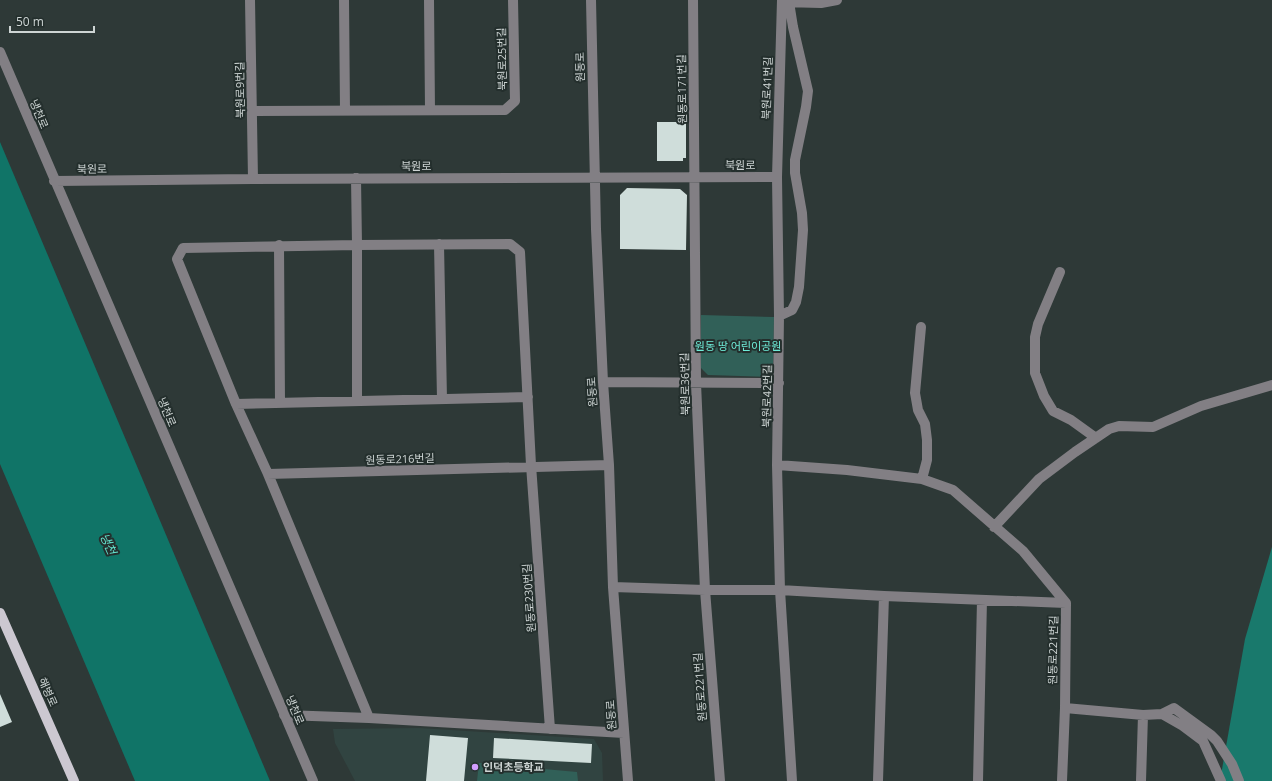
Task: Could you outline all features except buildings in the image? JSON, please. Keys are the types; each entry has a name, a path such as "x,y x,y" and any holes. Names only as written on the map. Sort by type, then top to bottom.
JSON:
{"main road":[{"name":"해병로","path":"0,613 74,781"}],"street":[{"name":"북원로9번길","path":"250,0 253,179"},
{"path":"344,0 345,111"},
{"path":"429,0 430,110"},
{"name":"북원로25번길","path":"252,111 504,110 514,101 513,0"},
{"name":"원동로","path":"591,0 596,236 603,382 609,465 613,588 628,781"},
{"name":"원동로171번길","path":"693,0 694,178"},
{"path":"779,316 792,310 796,302 799,287 803,230 802,213 795,173 795,160 808,92 793,27 784,1 821,3 837,0"},
{"name":"북원로41번길","path":"777,177 784,1"},
{"name":"냉천로","path":"0,52 54,181 313,781"},
{"name":"북원로","path":"54,181 356,178 777,177"},
{"name":"북원로42번길","path":"777,177 779,316 777,465 780,590"},
{"path":"356,178 358,401"},
{"name":"북원로36번길","path":"694,178 696,383 705,590"},
{"path":"439,244 442,399"},
{"path":"369,718 268,474 236,404 177,259 183,248 279,245 510,244 520,252 531,466"},
{"path":"279,245 280,403"},
{"path":"1060,272 1038,324 1035,337 1036,373 1044,396 1053,411 1071,420 1096,438"},
{"path":"921,327 915,401 925,424 927,440 927,460 922,479"},
{"path":"603,382 779,383"},
{"path":"994,527 1039,479 1109,429 1119,426 1153,427 1201,406 1272,385"},
{"path":"236,404 528,397"},
{"name":"원동로216번길","path":"268,474 609,465"},
{"path":"777,465 847,470 922,479 953,490 1023,551 1066,603"},
{"name":"원동로230번길","path":"531,466 550,729"},
{"name":"원동로221번길","path":"613,588 780,590 884,596 1066,603 1062,781"},
{"name":"원동로221번길","path":"705,590 720,781"},
{"path":"780,590 792,781"},
{"path":"878,781 884,596"},
{"path":"978,781 982,600"},
{"path":"1064,708 1143,715 1162,714 1174,708 1211,735 1232,764 1239,781"},
{"path":"1162,714 1183,726 1203,741 1221,781"},
{"path":"284,715 369,718 624,733"},
{"path":"1141,781 1143,715"}],"shaded area":[{"path":"1272,547 1272,781 1222,781 1221,775 1245,639"},
{"name":"인덕초등학교","path":"419,728 594,739 602,753 603,781 355,781 335,743 333,729"}],"green space":[{"name":"원동 땅 어린이공원","path":"701,315 774,317 773,371 768,377 708,375 701,368"},
{"path":"479,763 577,772 578,781 477,781"}],"water":[{"name":"냉천","path":"0,142 270,781 135,781 0,464"}],"place":[{"name":"인덕초등학교","path":"475,767"}]}
